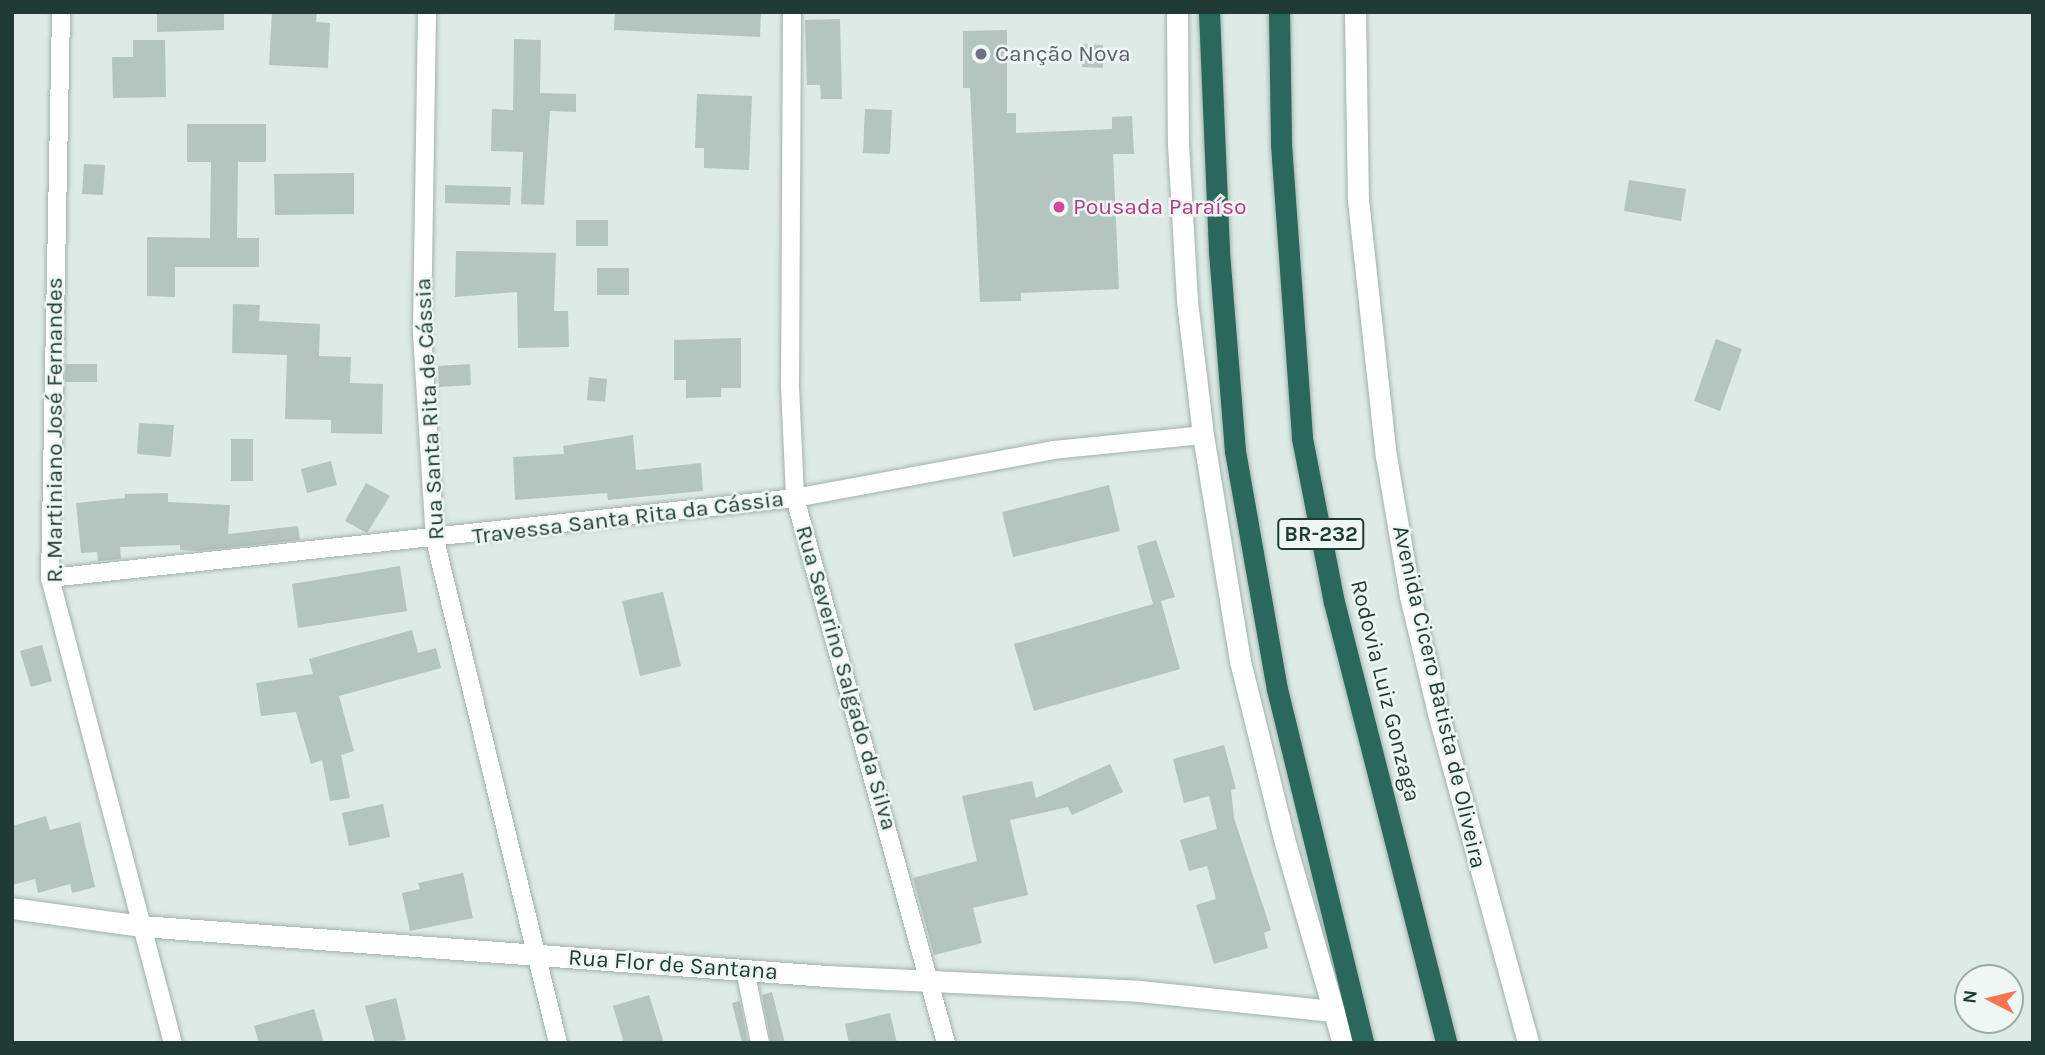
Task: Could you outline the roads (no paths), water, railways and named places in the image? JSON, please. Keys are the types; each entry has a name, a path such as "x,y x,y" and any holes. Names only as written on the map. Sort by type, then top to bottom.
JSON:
{"highway":[{"name":"BR-232","path":"1209,12 1219,252 1235,451 1277,689 1363,1043"},
{"name":"Rodovia Luiz Gonzaga","path":"1279,12 1280,144 1302,438 1334,602 1446,1043"}],"main road":[{"path":"1177,12 1186,288 1203,435 1240,661 1284,839 1343,1043"},
{"name":"Avenida Cicero Batista de Oliveira","path":"1355,12 1358,200 1388,469 1410,596 1438,713 1528,1043"},
{"name":"Rua Flor de Santana","path":"12,908 141,926 745,970 1139,991 1334,1011"}],"street":[{"name":"R. Martiniano José Fernandes","path":"61,12 50,578 173,1043"},
{"name":"Rua Santa Rita de Cássia","path":"428,12 422,334 435,540 534,956 558,1043"},
{"name":"Rua Severino Salgado da Silva","path":"793,12 790,386 795,498 946,1043"},
{"name":"Travessa Santa Rita da Cássia","path":"50,578 435,540 795,498 1054,450 1203,435"},
{"path":"745,970 761,1043"}],"place":[{"name":"Canção Nova","path":"981,54"},
{"name":"Pousada Paraíso","path":"1059,207"}]}
